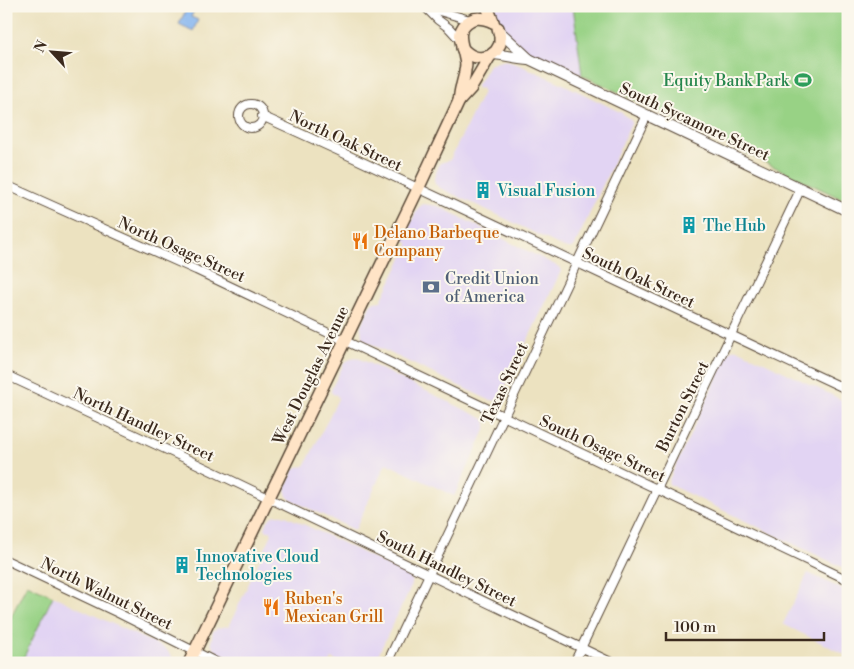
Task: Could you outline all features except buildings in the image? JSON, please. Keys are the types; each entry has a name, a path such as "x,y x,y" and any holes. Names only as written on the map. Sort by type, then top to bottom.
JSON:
{"main road":[{"path":"471,20 475,6"},
{"path":"487,6 496,27"},
{"path":"491,55 474,58 467,54 461,44 461,32 464,26 471,20 478,18 486,19 496,27"},
{"name":"West Douglas Avenue","path":"459,101 471,88 500,44 500,36 496,27"},
{"name":"West Douglas Avenue","path":"189,663 459,101 465,72 465,59 461,44"}],"street":[{"path":"424,7 471,20"},
{"path":"424,7 448,28 461,44"},
{"name":"South Sycamore Street","path":"496,27 529,59 848,211"},
{"name":"South Sycamore Street","path":"491,55 529,59"},
{"name":"Texas Street","path":"387,663 647,115"},
{"name":"North Oak Street","path":"262,116 418,189"},
{"name":"North Osage Street","path":"6,185 196,270 345,341"},
{"name":"Burton Street","path":"574,663 801,188"},
{"name":"South Oak Street","path":"418,189 848,390"},
{"name":"South Osage Street","path":"345,341 848,580"},
{"name":"North Handley Street","path":"6,375 269,498"},
{"name":"South Handley Street","path":"269,498 612,663"},
{"name":"North Walnut Street","path":"6,560 218,663"}],"shaded area":[{"path":"491,6 573,6 582,75 528,52 505,33"},
{"path":"502,60 510,61 561,83 622,113 632,122 572,248 563,247 435,184 434,178 440,163 450,160 483,92 482,88 478,89 476,87 489,65"},
{"path":"423,204 438,206 559,267 561,271 501,395 496,401 487,399 362,338 361,326 370,306 374,302 381,301 408,246 404,238 418,208"},
{"path":"737,349 848,403 848,570 670,485 668,482 729,352"},
{"path":"358,358 484,419 486,428 454,496 386,463 355,530 291,500 287,496 285,489 293,471 297,467 305,466 338,399 337,395 331,392 345,362"},
{"path":"276,515 288,517 341,542 408,576 412,580 412,585 374,663 340,663 332,659 330,663 239,663 218,653 214,649 211,643 213,631 217,628 229,626 272,534 271,531 267,531 265,528 267,522"},
{"path":"808,573 848,592 848,656 783,624"},
{"path":"53,596 166,649 173,658 173,663 21,663"}],"green space":[{"path":"573,6 848,6 848,202 582,75"},
{"path":"27,584 53,596 21,663 6,663 6,627"}],"water":[{"path":"188,6 196,6 191,17 198,20 193,31 179,24"}],"place":[{"name":"Equity Bank Park","path":"803,80"},
{"name":"Visual Fusion","path":"483,190"},
{"name":"The Hub","path":"689,225"},
{"name":"Delano Barbeque Company","path":"360,241"},
{"name":"Credit Union of America","path":"431,287"},
{"name":"Innovative Cloud Technologies","path":"182,565"},
{"name":"Ruben's Mexican Grill","path":"271,607"}]}
